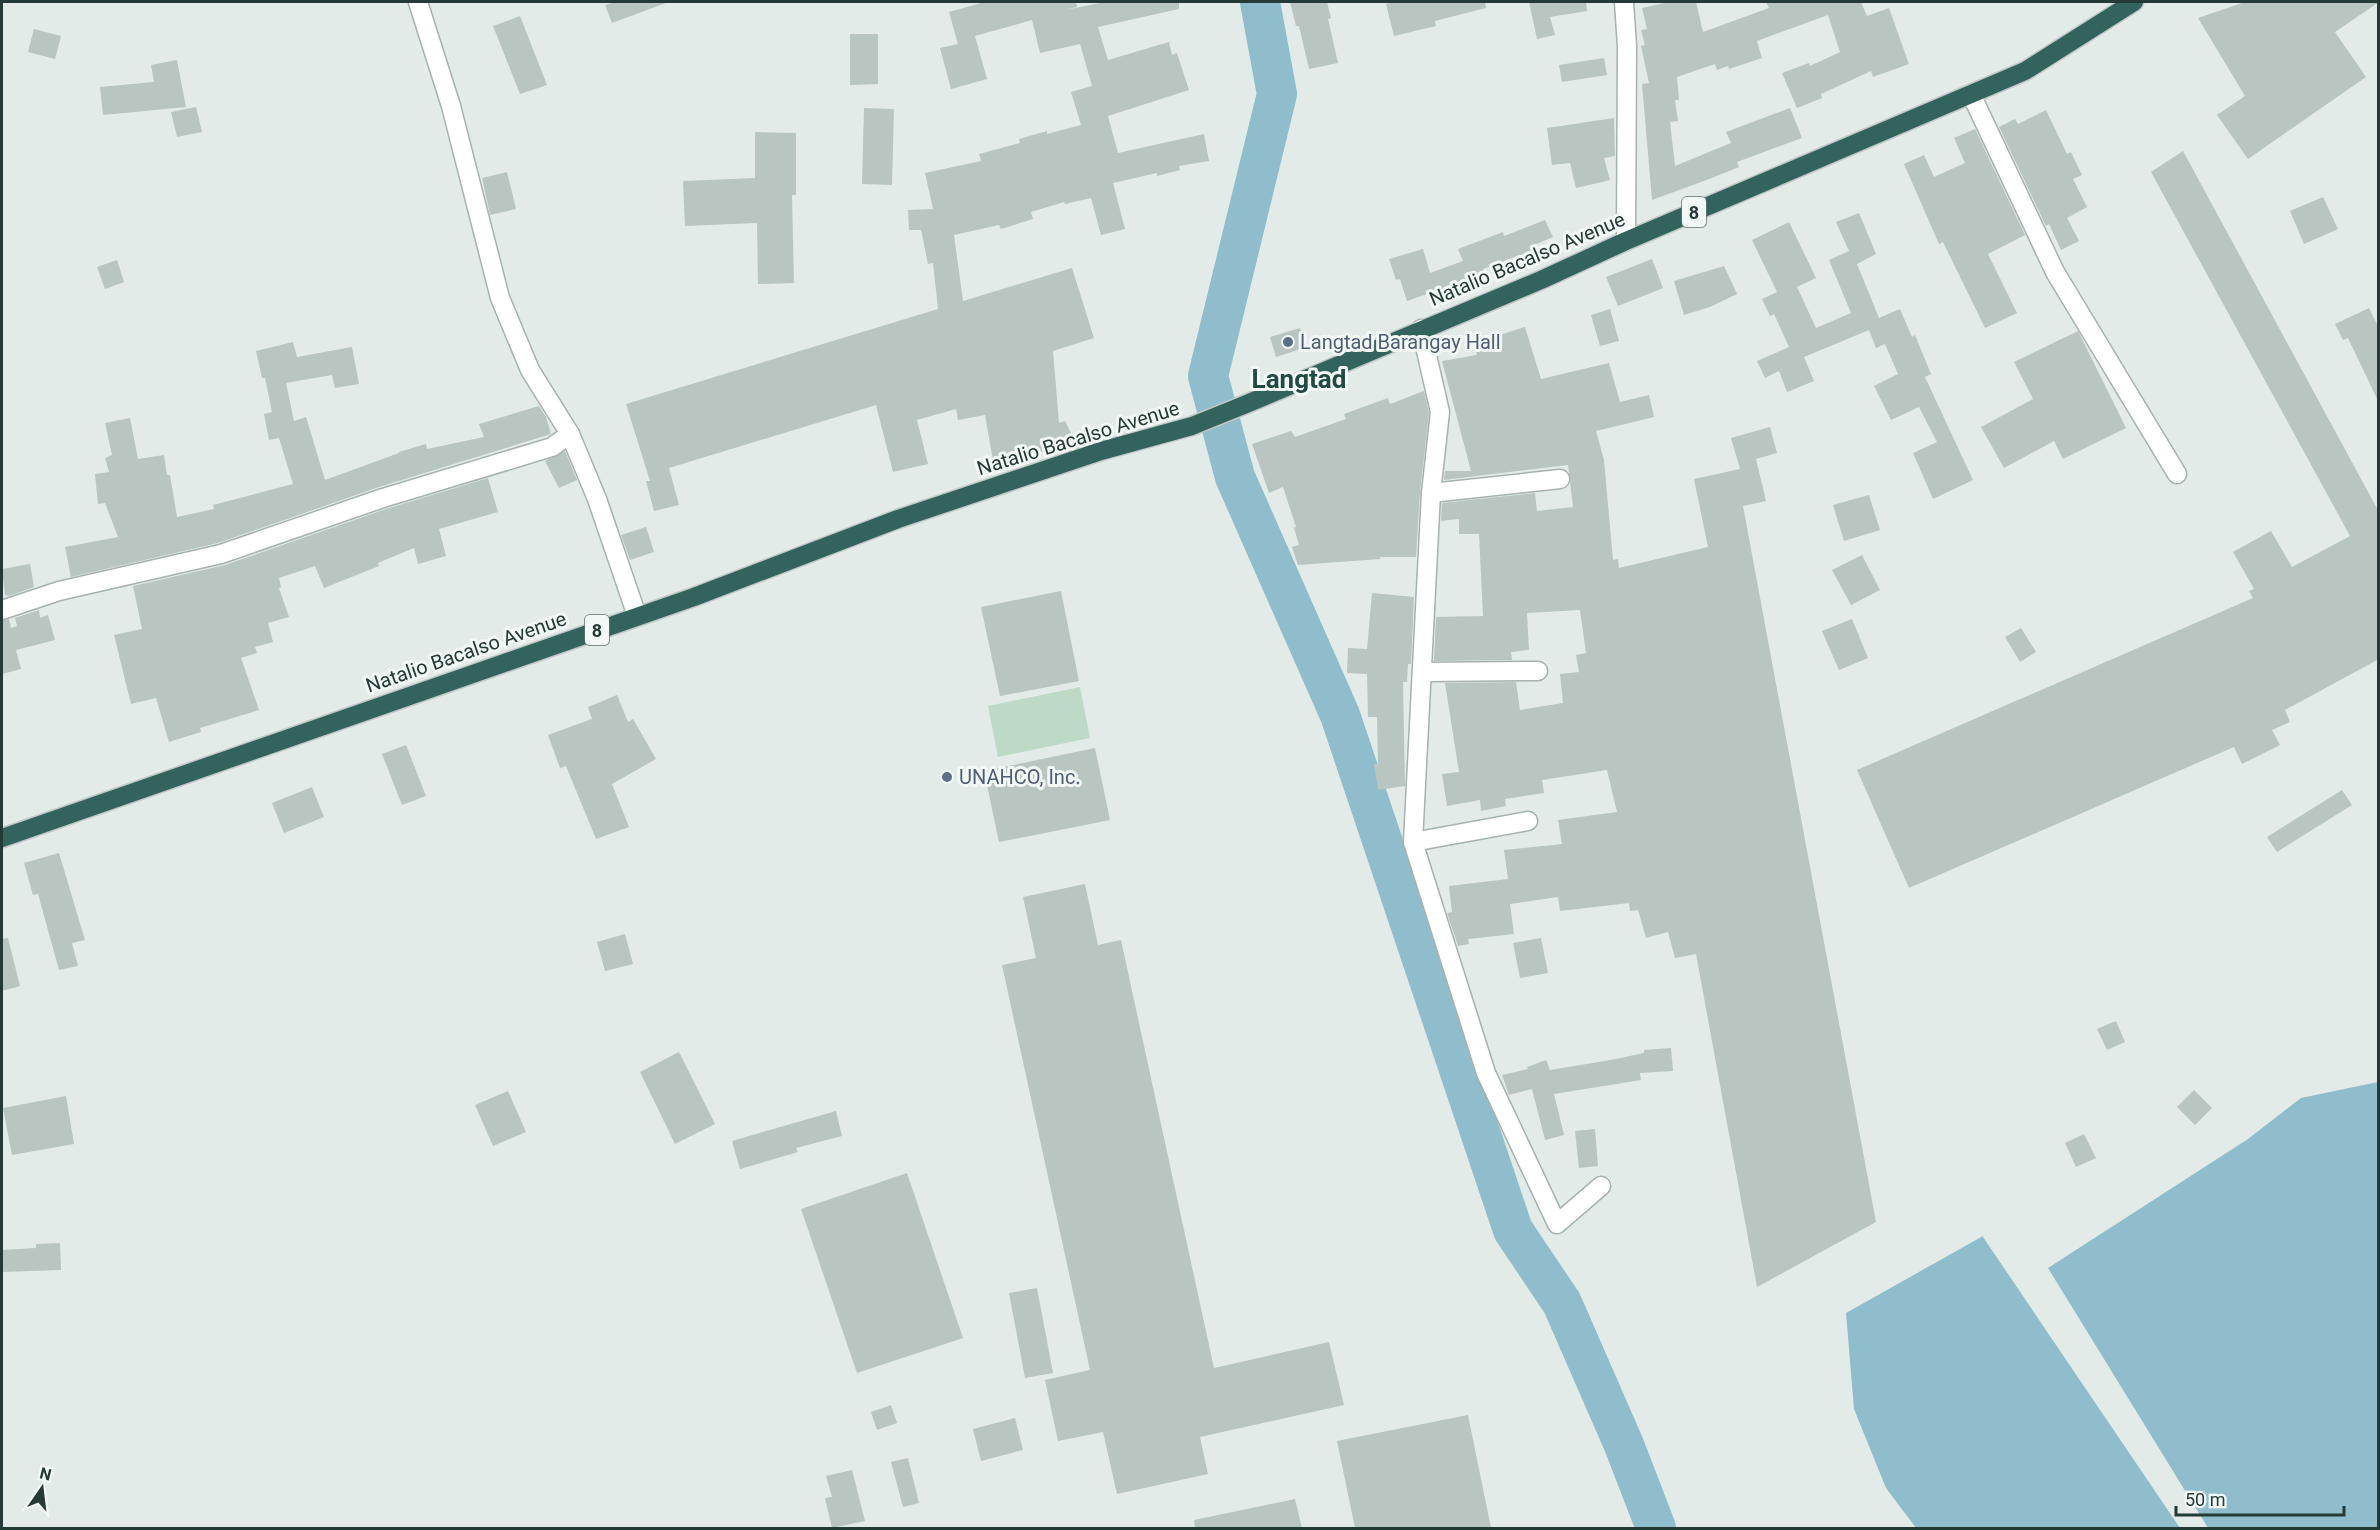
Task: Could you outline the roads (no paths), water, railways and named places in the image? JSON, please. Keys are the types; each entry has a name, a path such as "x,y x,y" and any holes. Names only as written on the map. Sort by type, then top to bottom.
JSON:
{"highway":[{"name":"Natalio Bacalso Avenue","path":"2,838 637,616 909,515 1101,451 1192,426 1541,280 1626,241 2025,71 2128,3"}],"street":[{"path":"418,2 451,106 500,298 530,370 570,434 597,499 637,616"},
{"path":"1624,2 1628,46 1626,241"},
{"path":"1971,94 2055,272 2177,474"},
{"path":"1421,329 1440,412 1431,493 1413,842 1485,1073 1557,1224 1601,1186"},
{"path":"2,610 59,591 221,554 383,498 552,447 570,434"},
{"path":"1431,493 1560,479"},
{"path":"1422,672 1538,671"},
{"path":"1413,842 1528,821"}],"water":[{"path":"2378,1082 2378,1528 2208,1528 2048,1268 2248,1139 2301,1098"},
{"path":"1983,1236 2180,1528 1916,1528 1886,1488 1854,1409 1846,1313"}],"waterway":[{"path":"1260,2 1277,94 1208,376 1235,477 1340,715 1513,1230 1562,1303 1624,1445 1656,1528"}],"place":[{"name":"Langtad Barangay Hall","path":"1288,342"},
{"name":"UNAHCO, Inc.","path":"947,777"}],"district":[{"name":"Langtad","path":"1299,379"}]}
